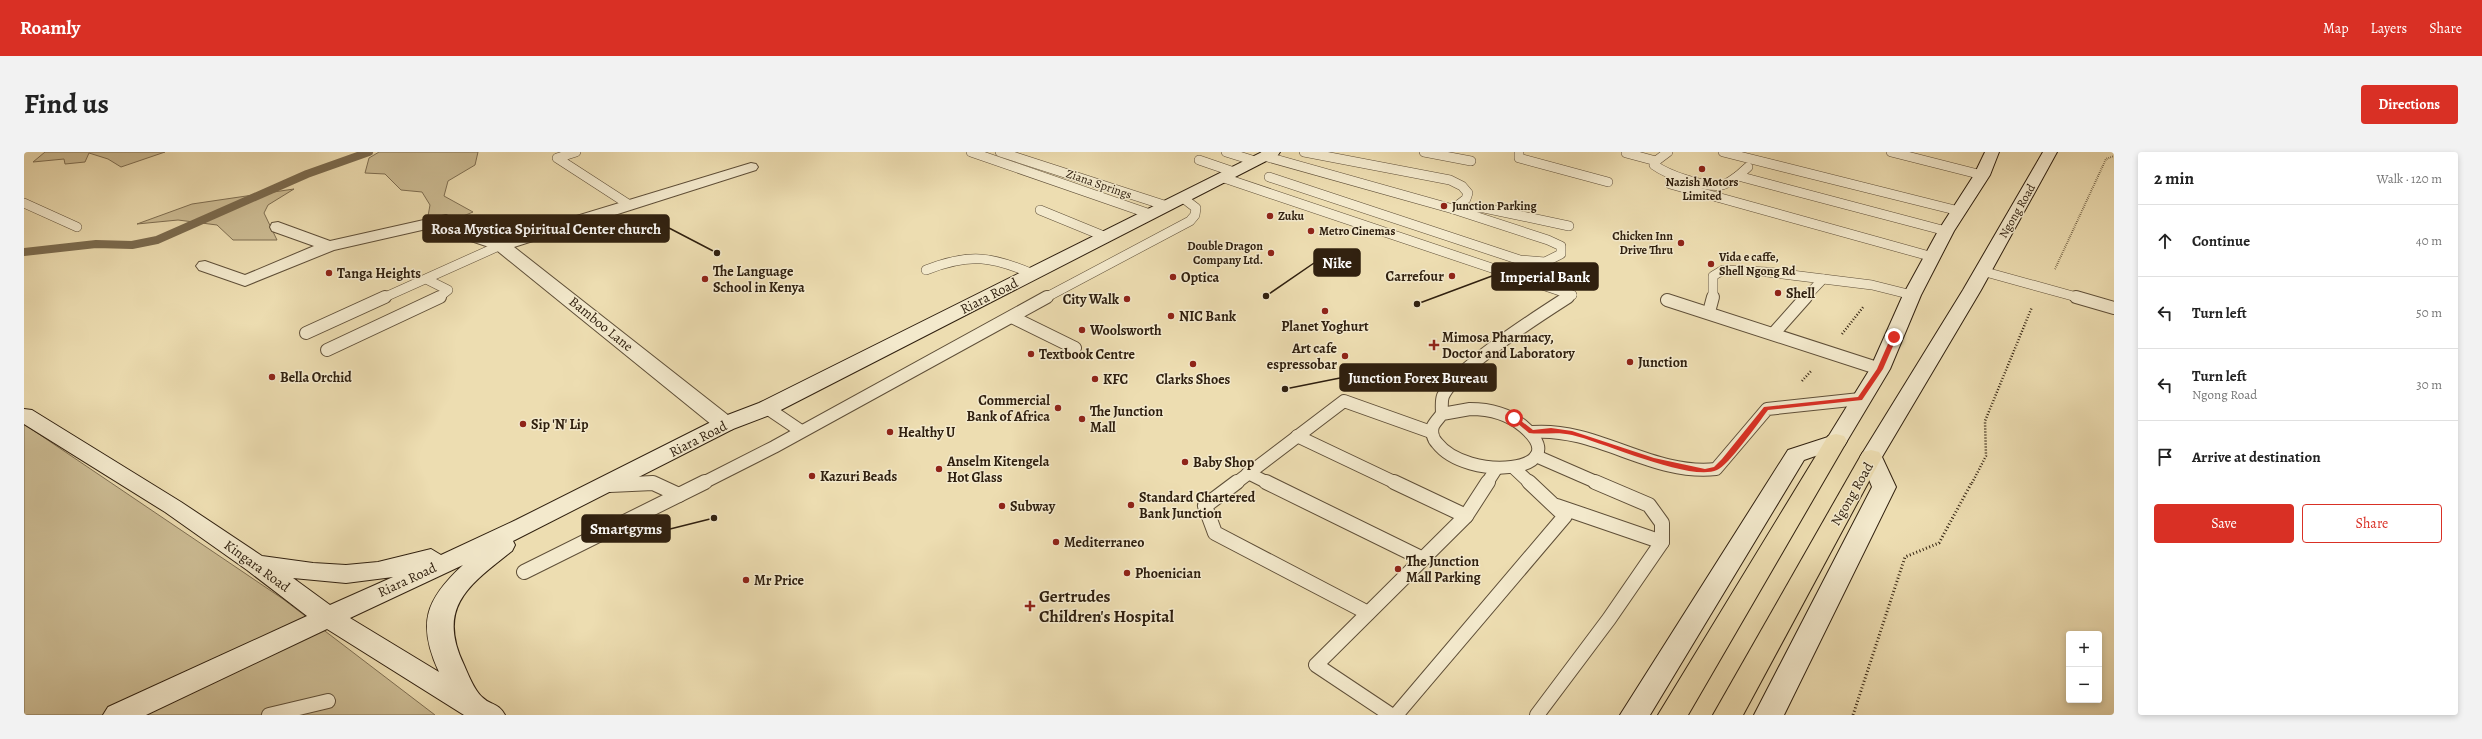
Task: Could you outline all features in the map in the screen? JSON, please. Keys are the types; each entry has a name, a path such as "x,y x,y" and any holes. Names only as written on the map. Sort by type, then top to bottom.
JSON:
{"main road":[{"path":"1673,715 1860,399 1880,369 1912,295 1946,231 1982,175 1992,152"},
{"name":"Ngong Road","path":"1728,715 1871,457 1972,290 2050,152"},
{"name":"Riara Road","path":"118,715 534,522 725,424 766,408 1034,274 1264,156"},
{"path":"501,245 628,204 752,167"},
{"name":"Bamboo Lane","path":"329,246 446,220 471,235 501,245 725,424"},
{"path":"278,227 329,246"},
{"path":"206,266 245,281 329,246"},
{"name":"Kingara Road","path":"24,415 173,508 256,564 327,617 481,710"},
{"path":"1635,715 1796,455 1836,441"},
{"name":"Ngong Road","path":"1769,715 1884,487 1871,457"},
{"path":"481,710 446,656 440,631 440,613 456,588 484,559 534,522"},
{"path":"256,564 310,572 352,574 407,565 495,540"}],"lane":[{"path":"576,152 557,158 628,204"},
{"name":"Ziana Springs","path":"971,152 1166,206"},
{"path":"524,572 774,448 801,431 1190,220 1195,215 1196,208 1166,206 1000,152"},
{"path":"1226,152 1264,156 1453,209 1548,240 1561,246 1561,254 1546,262 1520,260 1269,177"},
{"path":"1304,152 1450,180 1462,186 1468,193 1466,199 1453,209"},
{"path":"1306,189 1328,174 1349,152"},
{"path":"1424,152 1471,161"},
{"path":"1518,152 1519,158 1608,182"},
{"path":"1668,152 1656,160 1654,165 1664,172 1710,184 1725,184 1738,176 1748,167"},
{"path":"1724,152 1958,211"},
{"path":"1891,152 1982,175"},
{"path":"1626,153 1656,160"},
{"path":"1198,160 1229,175 1572,295 1526,324 1454,381 1443,395 1442,414"},
{"path":"1738,176 1946,231"},
{"path":"1670,184 1933,257"},
{"path":"24,203 77,227"},
{"path":"1453,209 1468,207 1484,208 1569,226"},
{"path":"1040,210 1106,237"},
{"path":"306,333 428,280 501,245"},
{"path":"926,270 962,257 984,256 999,260 1034,274"},
{"path":"1709,312 1714,294 1713,276 1723,270 1872,285 1912,295"},
{"path":"1982,271 2114,308"},
{"path":"1774,334 1823,279"},
{"path":"326,350 443,296 448,290 428,280"},
{"path":"1667,300 1709,312 1774,334 1826,354 1880,369"},
{"path":"1012,317 1075,348"},
{"path":"1532,432 1551,430 1572,433 1652,460 1705,472 1716,469 1724,461 1766,409 1860,399"},
{"path":"1368,613 1215,533 1205,506 1344,401 1431,432"},
{"path":"766,408 801,431"},
{"path":"1462,408 1488,410 1514,418 1532,432 1538,444 1536,456 1528,463 1514,468 1496,469 1459,461 1445,452 1435,442 1431,432 1433,422 1442,414 1462,408"},
{"path":"1297,436 1466,516"},
{"path":"1536,456 1649,505 1662,523 1662,542 1609,619 1537,715"},
{"path":"1396,715 1565,516 1514,468"},
{"path":"1391,715 1316,665 1466,516 1496,469"},
{"path":"1248,473 1423,559"},
{"path":"608,485 641,482 653,483 680,495"},
{"path":"1552,504 1662,542"},
{"path":"1544,715 1553,694"},
{"path":"269,715 328,701"}],"path":[{"path":"1854,715 1905,558 1939,543 1986,456 1985,421 2031,308 2046,289 2106,159 2114,156"}],"shaded area":[{"path":"45,152 165,152 121,167 108,159 89,153 85,162 65,164 64,159 33,162"},
{"path":"379,152 478,152 475,165 448,181 444,196 473,212 434,228 428,216 430,205 422,192 401,190 385,174 365,173 369,158"},
{"path":"294,189 268,205 264,213 277,240 233,240 217,225 178,220 137,224 192,204"},
{"path":"24,424 283,599 435,715 24,715"}],"waterway":[{"path":"24,252 96,244 132,245 157,240 307,174 369,152"}],"place":[{"name":"Nazish Motors Limited","path":"1702,169"},
{"name":"Junction Parking","path":"1444,206"},
{"name":"Zuku","path":"1270,216"},
{"name":"Metro Cinemas","path":"1311,231"},
{"name":"Chicken Inn Drive Thru","path":"1681,243"},
{"name":"Rosa Mystica Spiritual Center church","path":"717,253"},
{"name":"Double Dragon Company Ltd.","path":"1271,253"},
{"name":"Vida e caffe, Shell Ngong Rd","path":"1711,264"},
{"name":"Tanga Heights","path":"329,273"},
{"name":"Carrefour","path":"1452,276"},
{"name":"Optica","path":"1173,277"},
{"name":"The Language School in Kenya","path":"705,279"},
{"name":"Shell","path":"1778,293"},
{"name":"Nike","path":"1266,296"},
{"name":"City Walk","path":"1127,299"},
{"name":"Imperial Bank","path":"1417,304"},
{"name":"Planet Yoghurt","path":"1325,311"},
{"name":"NIC Bank","path":"1171,316"},
{"name":"Woolsworth","path":"1082,330"},
{"name":"Mimosa Pharmacy, Doctor and Laboratory","path":"1434,345"},
{"name":"Textbook Centre","path":"1031,354"},
{"name":"Art cafe espressobar","path":"1345,356"},
{"name":"Junction","path":"1630,362"},
{"name":"Clarks Shoes","path":"1193,364"},
{"name":"Bella Orchid","path":"272,377"},
{"name":"KFC","path":"1095,379"},
{"name":"Junction Forex Bureau","path":"1285,389"},
{"name":"Commercial Bank of Africa","path":"1058,408"},
{"name":"The Junction Mall","path":"1082,419"},
{"name":"Sip 'N' Lip","path":"523,424"},
{"name":"Healthy U","path":"890,432"},
{"name":"Baby Shop","path":"1185,462"},
{"name":"Anselm Kitengela Hot Glass","path":"939,469"},
{"name":"Kazuri Beads","path":"812,476"},
{"name":"Standard Chartered Bank Junction","path":"1131,505"},
{"name":"Subway","path":"1002,506"},
{"name":"Smartgyms","path":"714,518"},
{"name":"Mediterraneo","path":"1056,542"},
{"name":"The Junction Mall Parking","path":"1398,569"},
{"name":"Phoenician","path":"1127,573"},
{"name":"Mr Price","path":"746,580"},
{"name":"Gertrudes Children's Hospital","path":"1030,606"}],"route":[{"path":"1514,418 1532,432 1551,430 1572,433 1652,460 1705,472 1716,469 1724,461 1766,409 1860,399 1880,369 1894,337"}]}
